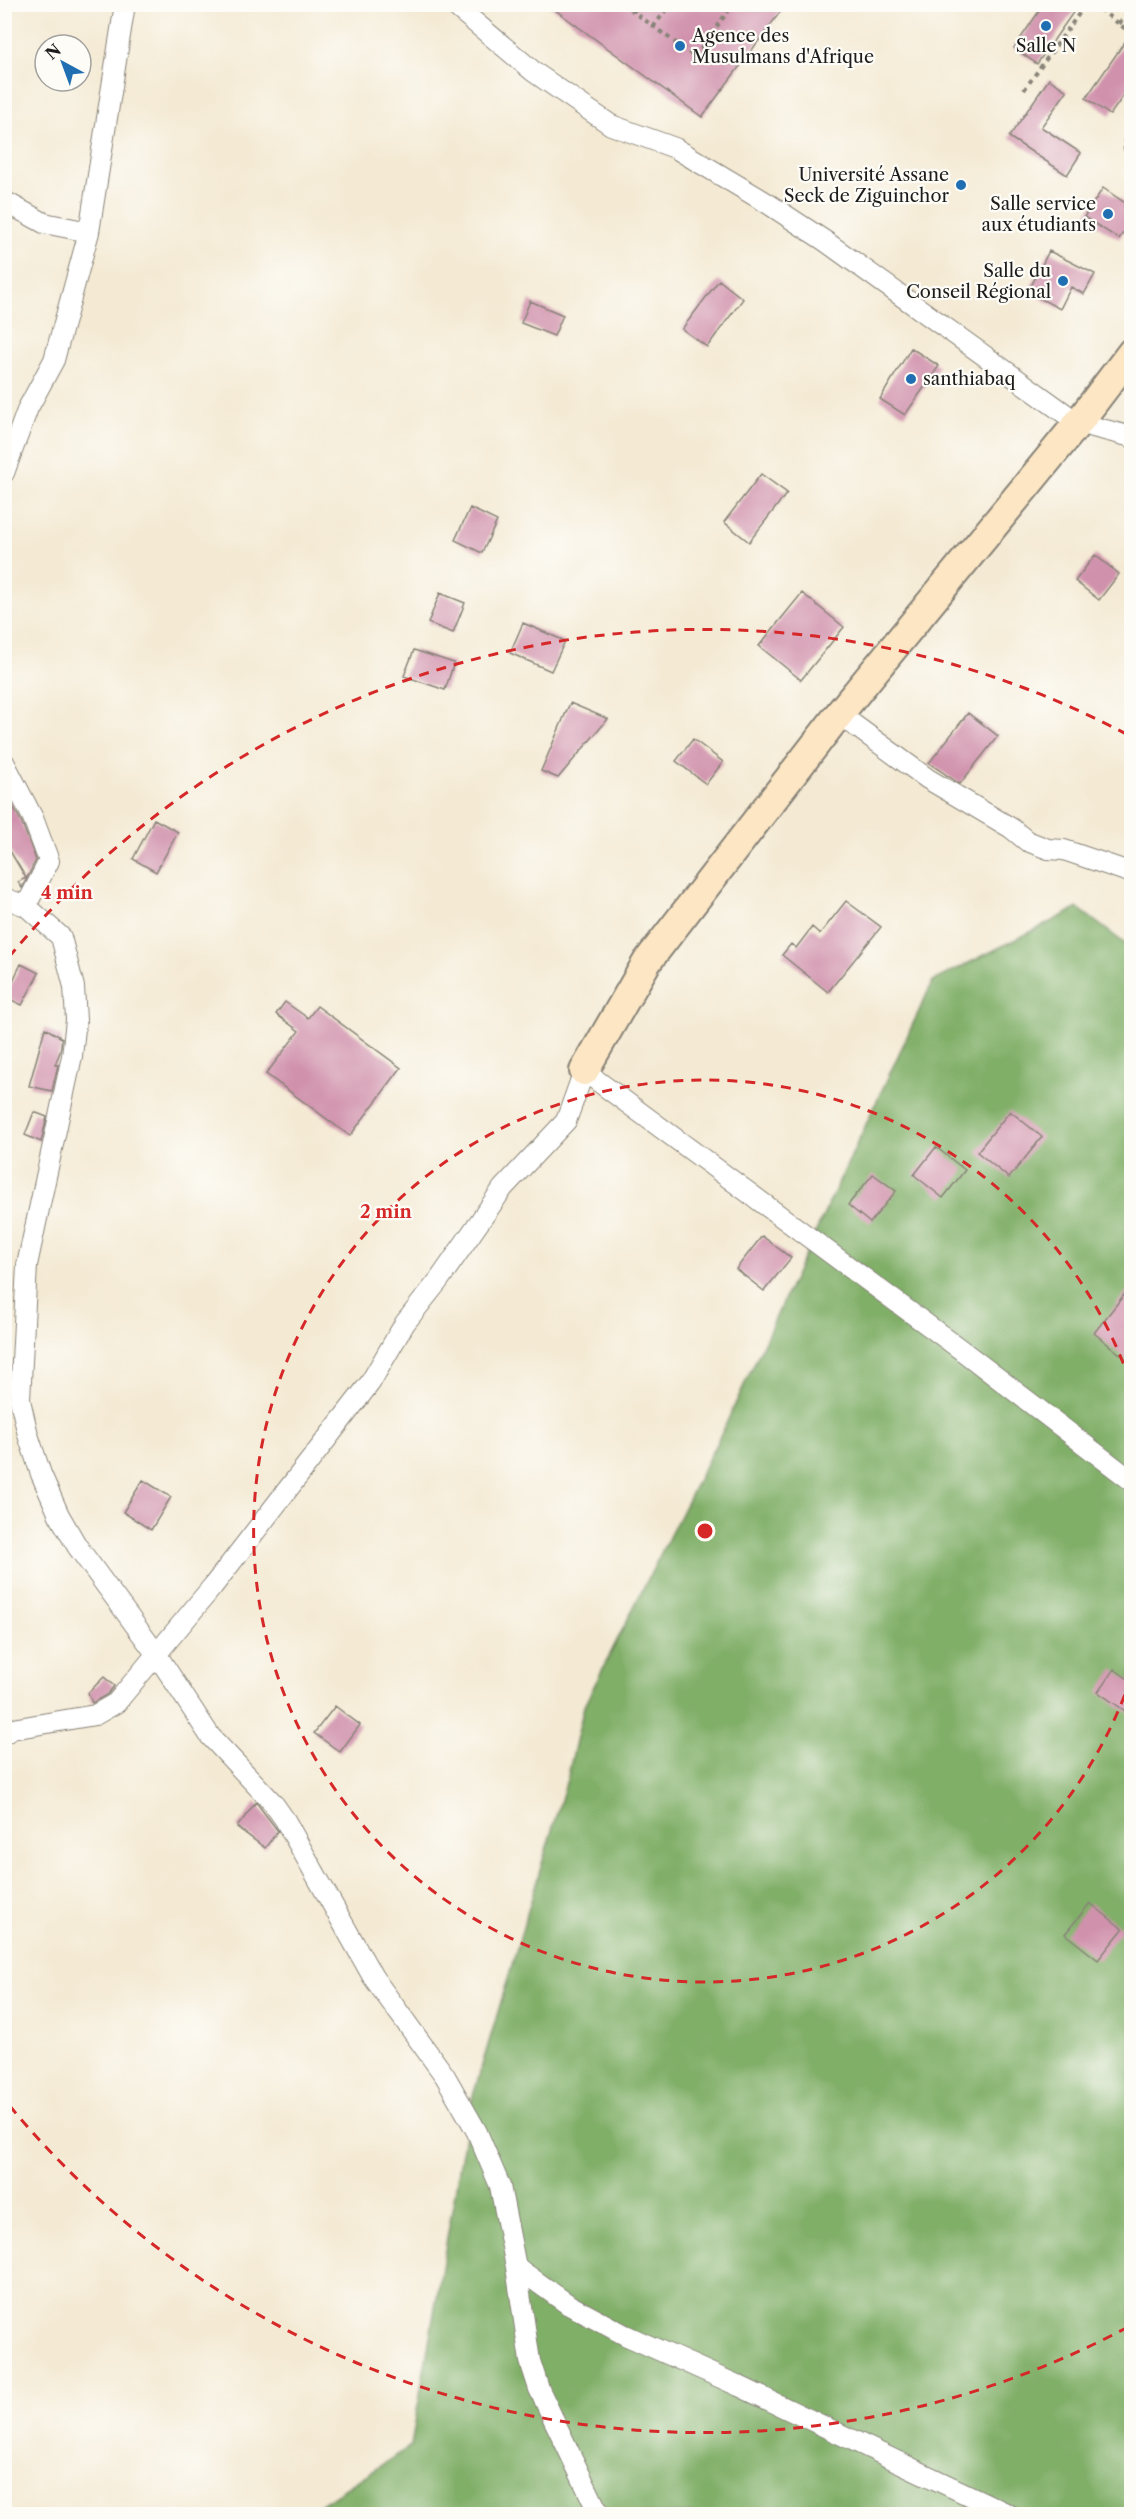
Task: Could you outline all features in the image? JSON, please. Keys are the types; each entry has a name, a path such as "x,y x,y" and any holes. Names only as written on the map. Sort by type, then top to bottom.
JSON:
{"street":[{"path":"4,473 28,408 54,360 89,232 125,4"},
{"path":"453,4 534,72 611,125 675,148 767,203 825,241 1077,423 1131,437"},
{"path":"4,201 44,223 89,232"},
{"path":"4,1734 12,1729 95,1715 105,1710 116,1703 157,1655 370,1383 405,1323 439,1280 503,1188 566,1121 584,1071 647,962 839,714 1077,423 1131,352"},
{"path":"839,714 928,779 1011,828 1027,841 1048,849 1064,850 1131,873"},
{"path":"4,762 33,818 49,861 26,906"},
{"path":"4,898 26,906 61,937 74,987 76,1020 72,1056 27,1264 20,1400 35,1455 59,1515 77,1546 157,1655 210,1736 273,1803 285,1820 373,1977 445,2076 477,2133 500,2186 516,2267 530,2361 540,2389 599,2514"},
{"path":"584,1071 960,1349 1131,1480"},
{"path":"516,2267 594,2320 1008,2514"}],"path":[{"path":"623,4 695,57 733,4"},
{"path":"633,12 639,4"},
{"path":"653,27 671,4"},
{"path":"1024,90 1086,4"},
{"path":"1093,4 1131,34"},
{"path":"1119,24 1131,8"},
{"path":"1131,121 1124,146 1131,176"}],"green space":[{"path":"1078,908 1132,949 1131,2514 306,2514 411,2446 470,2106 568,1776 584,1706 725,1426 933,981"}],"building":[{"name":"Agence des Musulmans d'Afrique","path":"547,4 786,4 702,117"},
{"name":"Salle N","path":"1044,4 1079,4 1037,64 1014,48"},
{"path":"1131,33 1131,85 1110,115 1086,98"},
{"path":"1049,79 1067,91 1041,127 1081,153 1067,175 1009,137"},
{"name":"Salle service aux étudiants","path":"1103,188 1131,207 1131,221 1119,239 1084,217"},
{"name":"Salle du Conseil Régional","path":"1049,251 1095,274 1084,294 1071,287 1060,309 1028,292"},
{"path":"719,280 743,299 707,347 682,329"},
{"path":"530,301 563,315 554,336 521,323"},
{"name":"santhiabaq","path":"911,348 939,366 905,415 880,399"},
{"path":"761,474 787,493 749,542 724,522"},
{"path":"470,508 497,521 482,553 455,540"},
{"path":"1095,555 1119,574 1099,600 1075,581"},
{"path":"440,593 465,603 453,633 428,623"},
{"path":"802,593 844,627 801,680 759,646"},
{"path":"523,623 565,641 551,671 510,653"},
{"path":"414,650 454,663 445,690 404,676"},
{"path":"570,703 608,719 558,778 541,771"},
{"path":"968,713 998,736 960,784 929,763"},
{"path":"693,739 723,762 706,784 676,761"},
{"path":"10,801 22,823 36,860 22,888 18,882 26,878 4,841 4,805"},
{"path":"154,819 178,832 156,872 133,859"},
{"path":"846,901 881,927 828,992 782,955 791,944 796,948 812,927 820,934"},
{"path":"21,964 39,973 22,1005 5,997"},
{"path":"285,1002 308,1018 317,1006 401,1068 350,1136 266,1074 299,1031 276,1014"},
{"path":"45,1028 62,1038 55,1065 58,1065 52,1091 29,1086"},
{"path":"1010,1111 1042,1137 1009,1178 977,1152"},
{"path":"34,1112 47,1117 41,1142 25,1135"},
{"path":"936,1147 965,1170 943,1198 914,1175"},
{"path":"873,1174 896,1191 870,1223 848,1205"},
{"path":"762,1236 791,1258 764,1291 736,1269"},
{"path":"1131,1286 1131,1363 1094,1333"},
{"path":"143,1480 171,1497 151,1530 123,1512"},
{"path":"1114,1669 1131,1681 1131,1715 1098,1692"},
{"path":"104,1677 114,1686 108,1694 92,1703 88,1693"},
{"path":"335,1706 360,1725 340,1752 314,1733"},
{"path":"256,1802 278,1831 265,1848 237,1827"},
{"path":"1090,1903 1123,1929 1098,1960 1065,1934"}],"place":[{"name":"Salle N","path":"1046,26"},
{"name":"Agence des Musulmans d'Afrique","path":"680,46"},
{"name":"Université Assane Seck de Ziguinchor","path":"961,185"},
{"name":"Salle service aux étudiants","path":"1108,214"},
{"name":"Salle du Conseil Régional","path":"1063,281"},
{"name":"santhiabaq","path":"911,379"}]}
